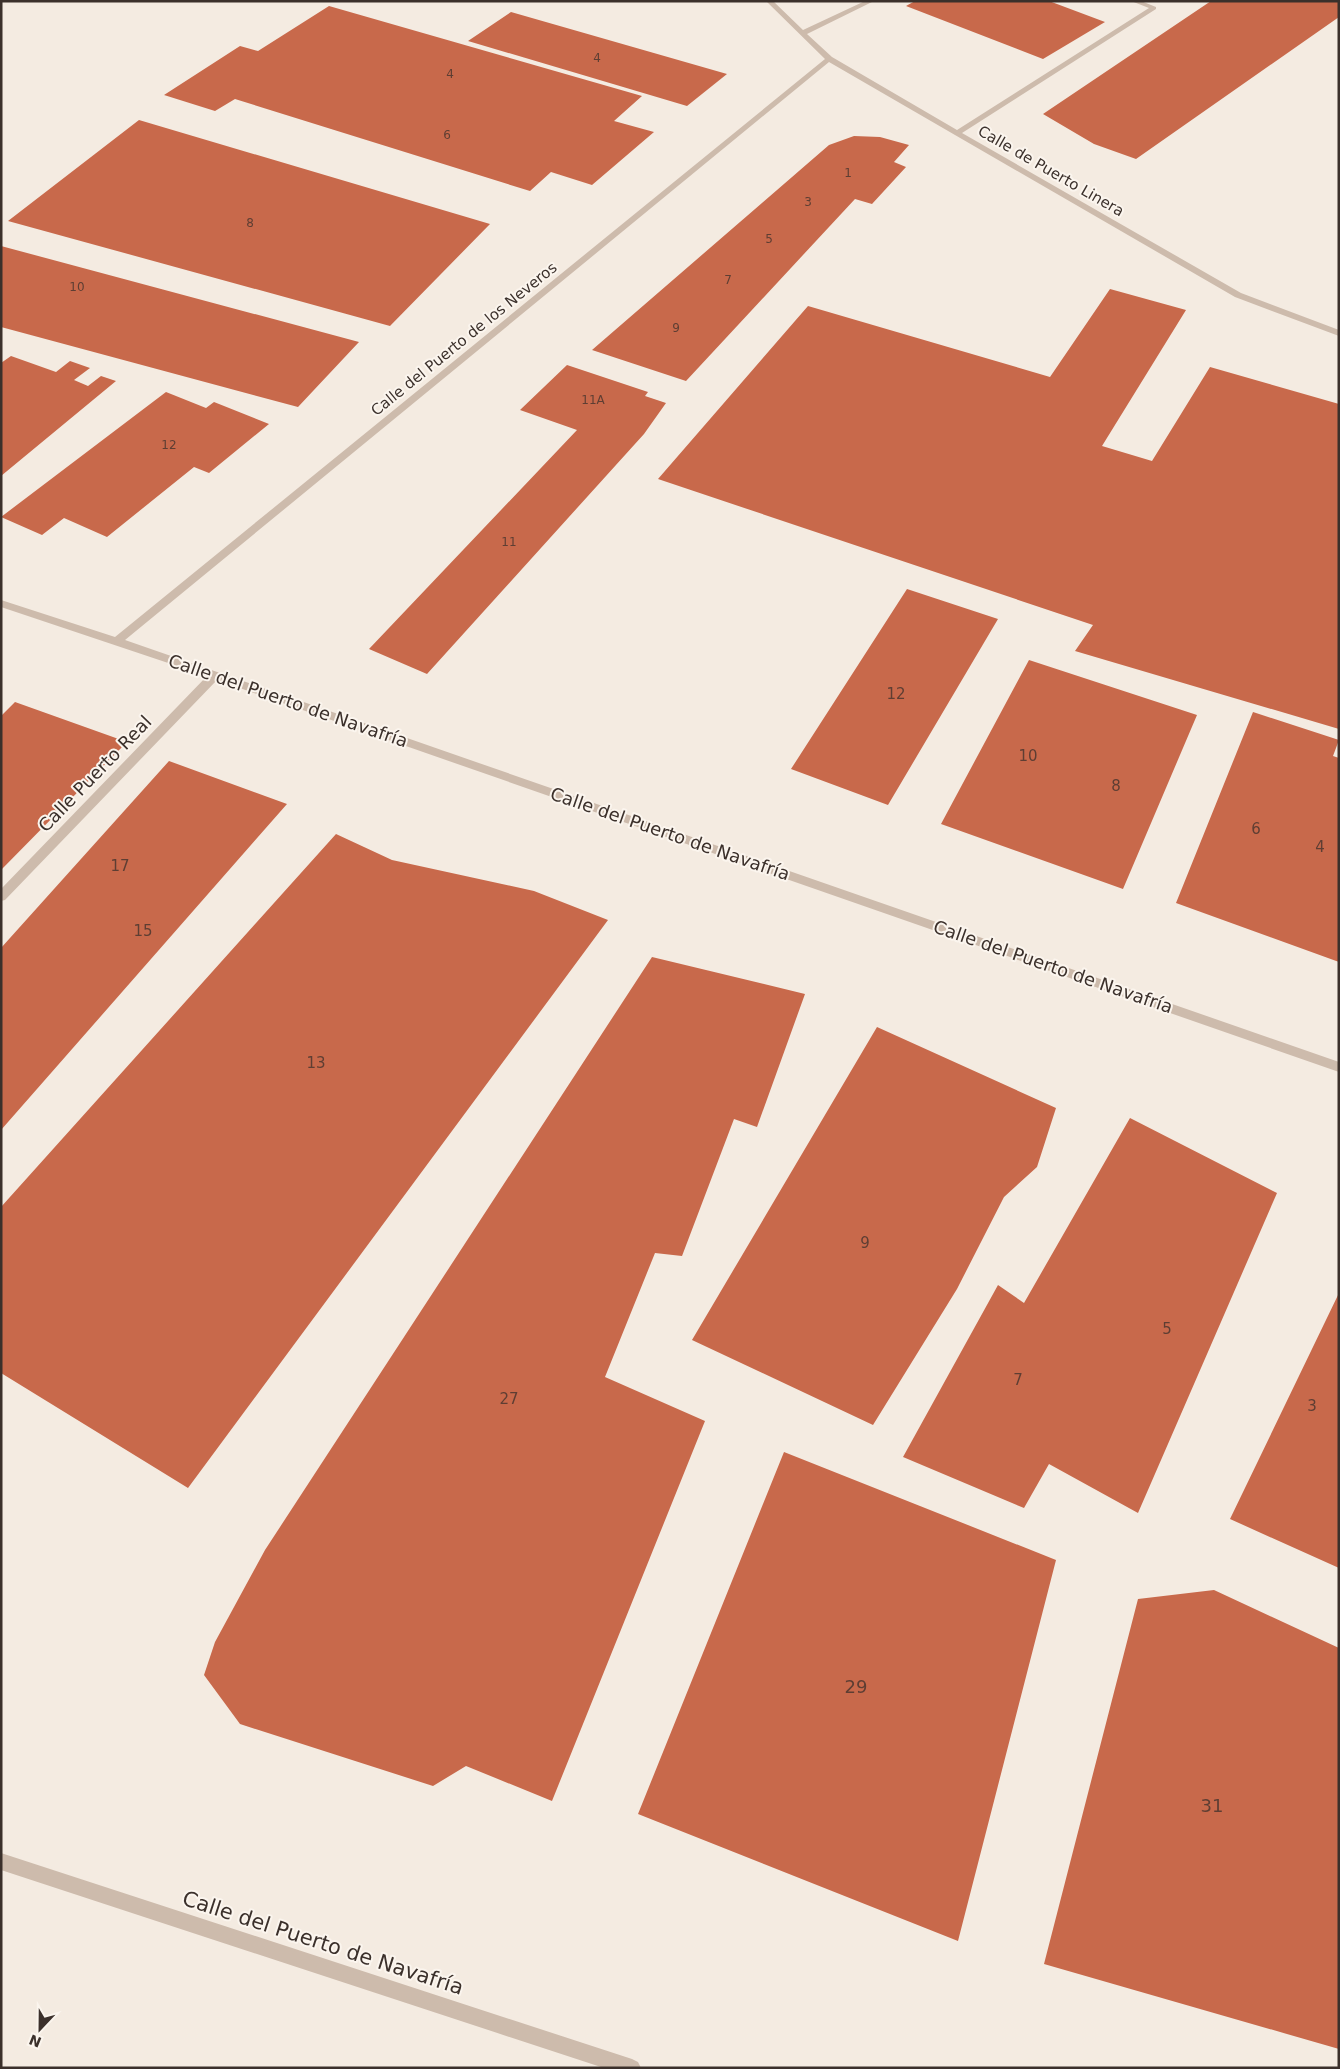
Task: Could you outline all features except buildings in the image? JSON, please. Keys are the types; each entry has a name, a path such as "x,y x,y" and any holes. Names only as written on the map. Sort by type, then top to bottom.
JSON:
{"street":[{"name":"Calle de Puerto Linera","path":"769,1 829,59 1238,295 1339,333"},
{"path":"803,33 872,1"},
{"path":"957,133 1154,8 1134,1"},
{"name":"Calle del Puerto de los Neveros","path":"116,641 829,59"},
{"name":"Calle del Puerto de Navafría","path":"1,603 215,675 1339,1067"},
{"name":"Calle Puerto Real","path":"1,898 215,675"},
{"name":"Calle del Puerto de Navafría","path":"1,1861 632,2068"}]}
